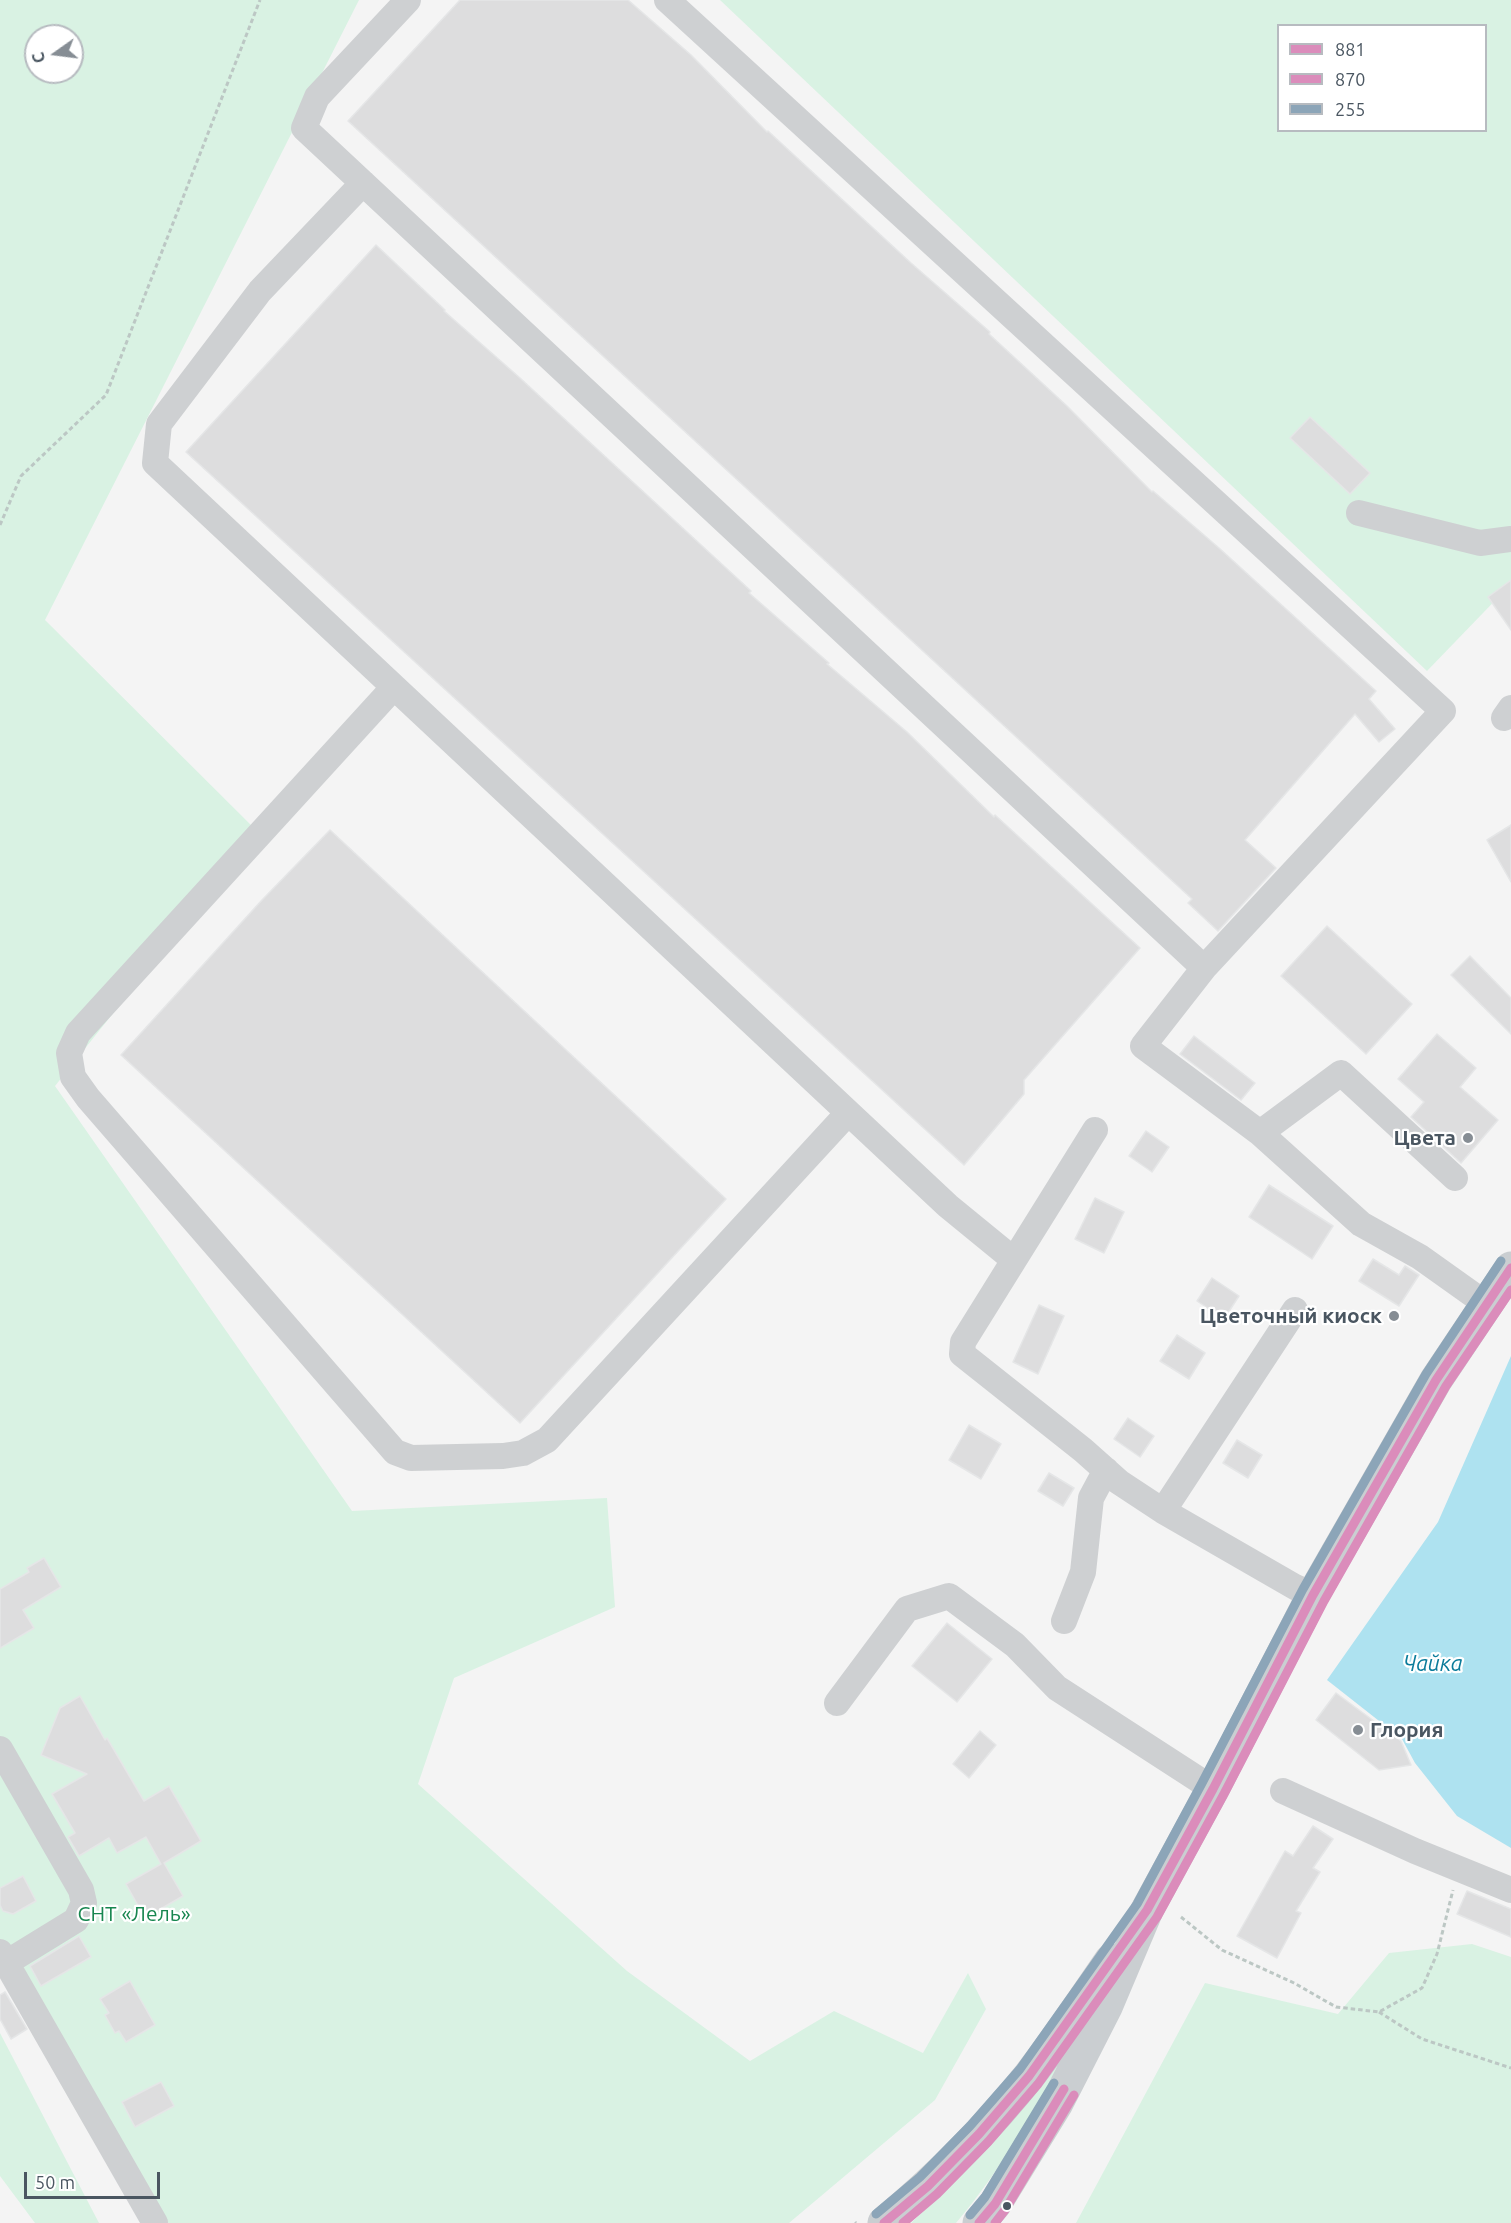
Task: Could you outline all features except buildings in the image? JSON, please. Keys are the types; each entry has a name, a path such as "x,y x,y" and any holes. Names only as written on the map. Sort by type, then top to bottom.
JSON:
{"main road":[{"path":"979,2223 995,2204 1057,2103 1106,2007 1147,1910 1213,1789 1313,1595 1436,1380 1511,1268"},
{"path":"865,2223 928,2186 979,2134 1029,2076 1147,1910"}],"street":[{"path":"408,0 317,98 304,128 1204,968"},
{"path":"667,0 1443,711 1204,968 1143,1046 1260,1133 1361,1224 1420,1257 1486,1304"},
{"path":"363,183 260,291 159,424 155,463 948,1206 1014,1260"},
{"path":"1359,513 1480,543 1511,540"},
{"path":"394,687 78,1033 69,1053 73,1077 88,1098 394,1452 411,1458 503,1456 523,1453 547,1440 848,1113"},
{"path":"1260,1133 1341,1073 1455,1178"},
{"path":"1095,1130 963,1342 962,1354 1083,1450 1119,1482 1163,1511 1295,1587 1313,1595"},
{"path":"1163,1511 1295,1310"},
{"path":"1064,1620 1083,1572 1091,1498 1106,1470"},
{"path":"837,1702 907,1608 949,1596 1015,1645 1057,1688 1213,1789"},
{"path":"0,1749 81,1890 84,1903 76,1920 3,1957 154,2223"},
{"path":"1283,1791 1511,1890"}],"path":[{"path":"0,525 21,476 106,394 260,0"},
{"path":"1379,2012 1422,1988 1437,1954 1458,1868"},
{"path":"1181,1917 1222,1950 1294,1983 1336,2007 1379,2012 1422,2039 1511,2068"}],"green space":[{"name":"СНТ «Лель»","path":"0,0 359,0 45,620 258,832 55,1086 352,1511 607,1498 615,1607 454,1678 418,1784 627,1971 750,2061 834,2011 923,2053 968,1973 986,2009 935,2100 789,2223 167,2223 0,1945"},
{"path":"720,0 1511,0 1511,584 1427,671"},
{"path":"1472,1944 1511,1957 1511,2223 1076,2223 1205,1983 1338,2014 1389,1953"},
{"path":"0,2033 99,2223 35,2223 0,2176"},
{"path":"1072,2046 1032,2115 988,2181 956,2223 911,2223 959,2177"}],"water":[{"name":"Чайка","path":"1511,1356 1511,1848 1457,1816 1415,1763 1402,1739 1327,1680 1438,1522"}],"transit line":[{"name":"255","path":"876,2214 920,2177 970,2126 1020,2069 1137,1904 1303,1589 1426,1374 1501,1261"},
{"name":"881","path":"884,2223 928,2186 979,2134 1029,2076 1147,1910 1213,1789 1313,1595 1436,1380 1511,1268"},
{"name":"870","path":"903,2223 937,2194 988,2142 1038,2084 1157,1917 1324,1601 1446,1386 1511,1290"},
{"name":"255","path":"970,2215 985,2197 1054,2083"},
{"name":"881","path":"979,2223 995,2204 1064,2089"},
{"name":"870","path":"995,2223 1074,2095"}],"place":[{"name":"Цвета","path":"1468,1138"},
{"name":"Цветочный киоск","path":"1394,1316"},
{"name":"Глория","path":"1358,1730"}]}
